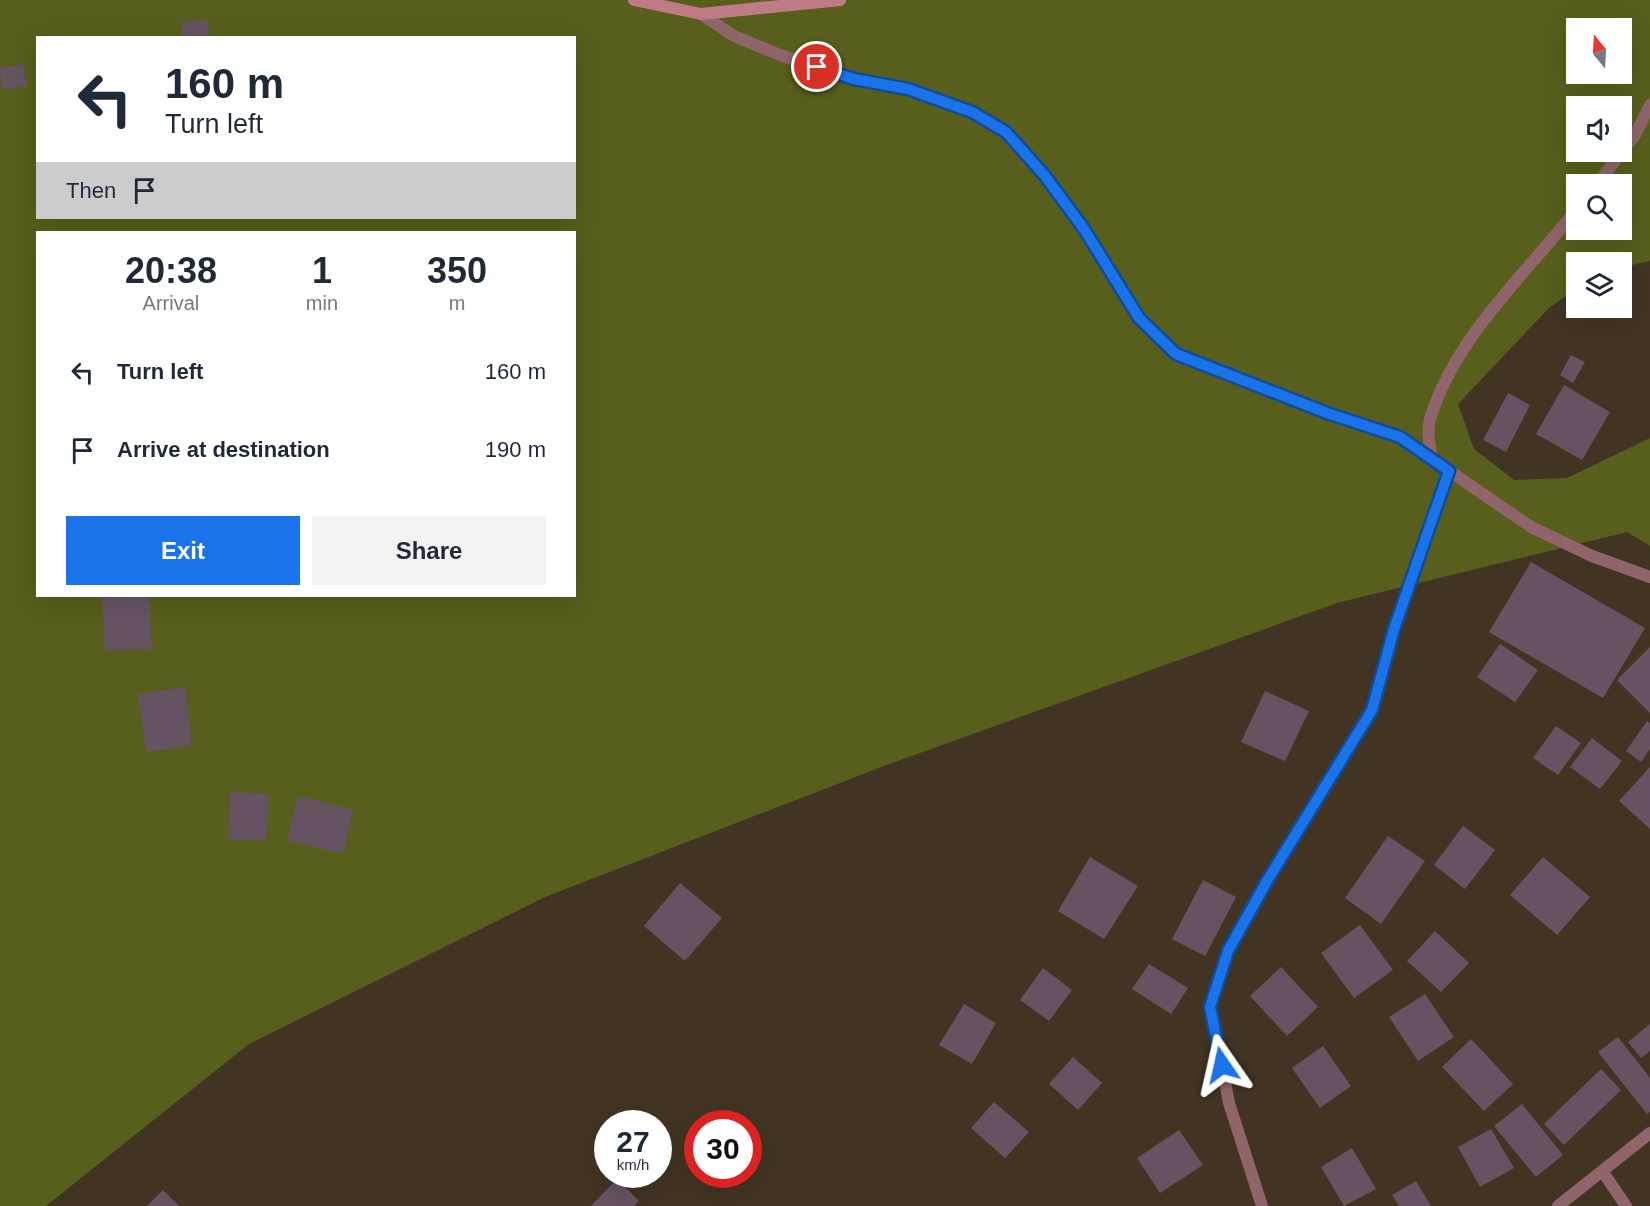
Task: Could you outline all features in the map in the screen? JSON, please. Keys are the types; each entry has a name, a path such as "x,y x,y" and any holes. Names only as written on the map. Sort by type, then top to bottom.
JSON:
{"street":[{"path":"634,0 701,14 840,0"},
{"path":"701,14 734,36 780,55 854,79 908,89 972,112 1006,132 1045,176 1084,229 1139,318 1176,354 1327,413 1400,437 1531,527 1592,556 1650,577"},
{"path":"1605,174 1635,135 1650,105"},
{"path":"1432,458 1428,436 1431,414 1453,367 1481,326 1566,222"},
{"path":"1262,1206 1229,1103 1210,1007 1228,951 1267,881 1372,710 1394,629 1449,471"},
{"path":"1558,1206 1604,1172 1650,1133"},
{"path":"1604,1172 1626,1206"}],"green space":[{"path":"0,0 1650,0 1650,261 1632,265 1632,252 1566,252 1566,296 1549,308 1458,404 1474,449 1514,480 1567,478 1650,438 1650,546 1627,532 1337,603 884,766 545,897 249,1044 46,1206 0,1206"}],"building":[{"path":"208,20 208,36 182,36 182,21"},
{"path":"23,64 27,86 2,90 0,68"},
{"path":"1571,355 1585,362 1573,383 1560,375"},
{"path":"1564,385 1610,412 1582,460 1536,434"},
{"path":"1508,393 1530,405 1506,452 1483,440"},
{"path":"1531,562 1645,628 1603,698 1489,632"},
{"path":"102,597 149,597 152,649 105,651"},
{"path":"1500,644 1538,670 1515,702 1477,677"},
{"path":"1650,647 1650,713 1617,680"},
{"path":"185,687 192,746 146,752 138,694"},
{"path":"1265,691 1309,711 1285,761 1241,742"},
{"path":"1647,721 1650,723 1650,749 1641,762 1626,751"},
{"path":"1556,726 1581,743 1558,775 1533,758"},
{"path":"1592,738 1622,761 1600,789 1570,767"},
{"path":"1650,767 1650,829 1619,801"},
{"path":"230,792 269,794 266,841 228,840"},
{"path":"298,796 353,810 343,854 287,840"},
{"path":"1463,826 1495,850 1465,889 1434,865"},
{"path":"1388,836 1425,861 1381,924 1345,898"},
{"path":"1090,857 1138,886 1104,939 1058,911"},
{"path":"1543,857 1590,897 1557,935 1510,895"},
{"path":"1203,880 1236,897 1205,956 1172,939"},
{"path":"680,883 722,918 685,961 644,926"},
{"path":"1360,925 1393,970 1354,998 1321,953"},
{"path":"1435,931 1469,963 1441,992 1407,961"},
{"path":"1149,964 1188,988 1171,1014 1132,989"},
{"path":"1281,967 1318,1007 1287,1036 1250,996"},
{"path":"1043,968 1072,990 1049,1021 1020,1000"},
{"path":"1425,994 1454,1037 1418,1061 1389,1017"},
{"path":"964,1004 996,1023 972,1064 939,1045"},
{"path":"1650,1024 1650,1051 1641,1058 1628,1042"},
{"path":"1618,1037 1650,1078 1650,1112 1647,1114 1598,1052"},
{"path":"1471,1039 1513,1084 1484,1111 1442,1067"},
{"path":"1323,1046 1351,1086 1320,1108 1292,1068"},
{"path":"1073,1057 1102,1083 1078,1110 1049,1084"},
{"path":"1601,1069 1621,1090 1564,1145 1544,1124"},
{"path":"994,1102 1029,1132 1005,1158 971,1128"},
{"path":"1522,1104 1563,1155 1536,1177 1494,1126"},
{"path":"1491,1129 1514,1168 1480,1187 1458,1147"},
{"path":"1179,1130 1203,1165 1160,1193 1137,1158"},
{"path":"1352,1148 1376,1189 1344,1206 1321,1167"},
{"path":"1416,1181 1431,1206 1399,1206 1392,1195"},
{"path":"608,1188 626,1188 639,1201 634,1206 591,1206"},
{"path":"163,1190 179,1206 147,1206"}],"route":[{"path":"817,67 854,79 908,89 972,112 1006,132 1045,176 1084,229 1139,318 1176,354 1240,377 1327,413 1400,437 1449,471 1394,629 1372,710 1267,881 1228,951 1210,1007 1222,1065"}]}
